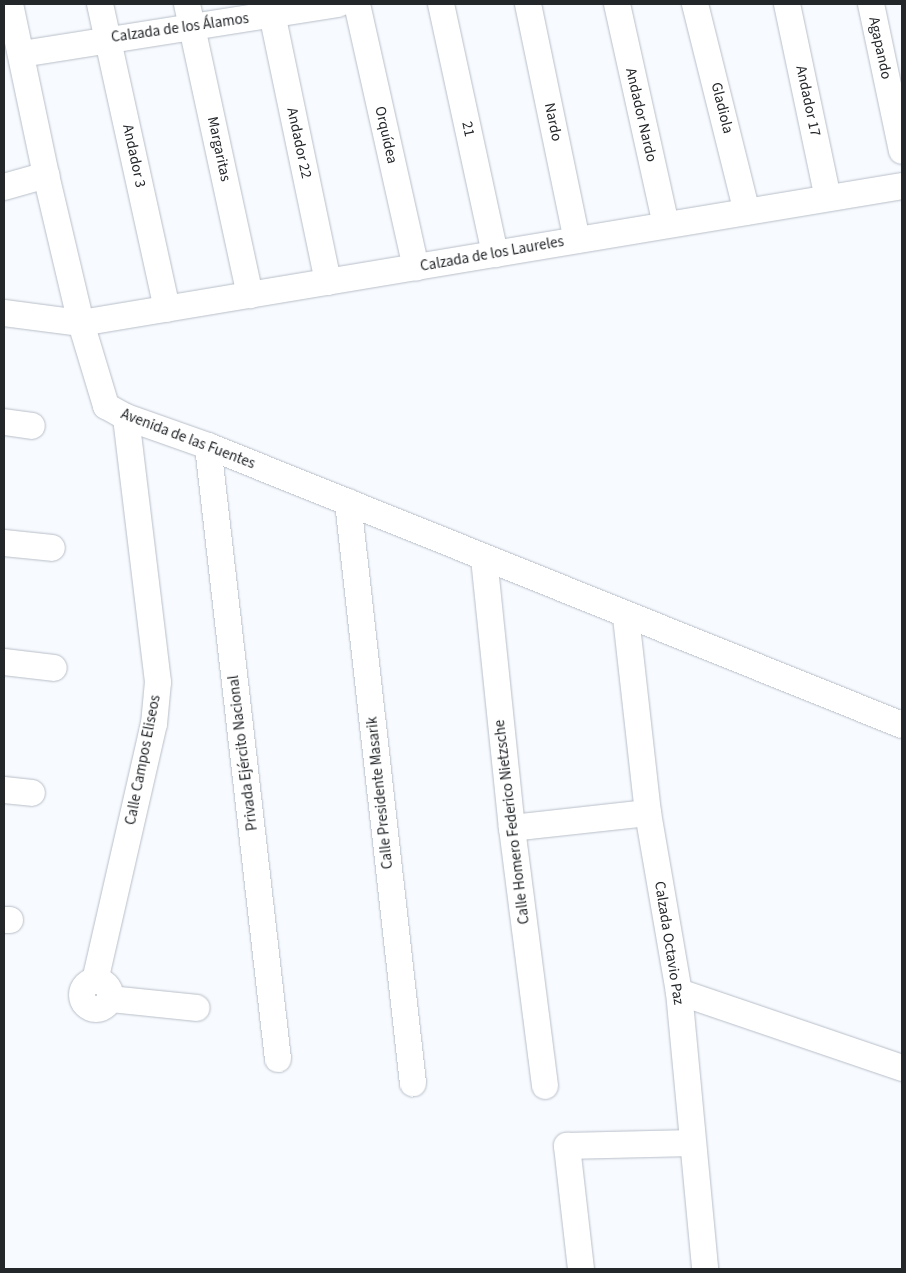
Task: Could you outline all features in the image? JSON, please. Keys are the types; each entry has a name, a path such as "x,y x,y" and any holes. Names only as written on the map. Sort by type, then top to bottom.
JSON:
{"street":[{"name":"Avenida de las Fuentes","path":"10,4 22,54 15,87 46,175 81,323 106,406 126,417 208,446 626,617 902,725"},
{"name":"Andador 3","path":"100,4 168,309"},
{"name":"Calzada de los Álamos","path":"22,54 108,38 190,15 338,4"},
{"name":"Orquídea","path":"357,4 416,267"},
{"name":"21","path":"442,4 495,254"},
{"name":"Nardo","path":"528,4 577,240"},
{"name":"Andador Nardo","path":"616,4 666,225"},
{"name":"Gladiola","path":"696,4 747,212"},
{"name":"Andador 17","path":"787,4 828,198"},
{"name":"Agapando","path":"871,4 902,151"},
{"name":"Andador 22","path":"271,9 328,282"},
{"name":"Margaritas","path":"190,15 250,295"},
{"path":"4,187 46,175"},
{"name":"Calzada de los Laureles","path":"4,313 81,323 902,186"},
{"name":"Calle Campos Eliseos","path":"126,417 158,682 154,724 102,990 197,1008"},
{"path":"4,422 32,426"},
{"name":"Privada Ejército Nacional","path":"208,446 278,1059"},
{"name":"Calle Presidente Masarik","path":"348,502 413,1083"},
{"path":"4,543 52,548"},
{"name":"Calle Homero Federico Nietzsche","path":"484,558 512,828 545,1086"},
{"name":"Calzada Octavio Paz","path":"626,617 648,813 679,992 691,1143 705,1269"},
{"path":"4,662 54,668"},
{"path":"4,790 32,793"},
{"path":"512,828 648,813"},
{"path":"679,992 902,1068"},
{"path":"581,1269 567,1146 691,1143"}]}
